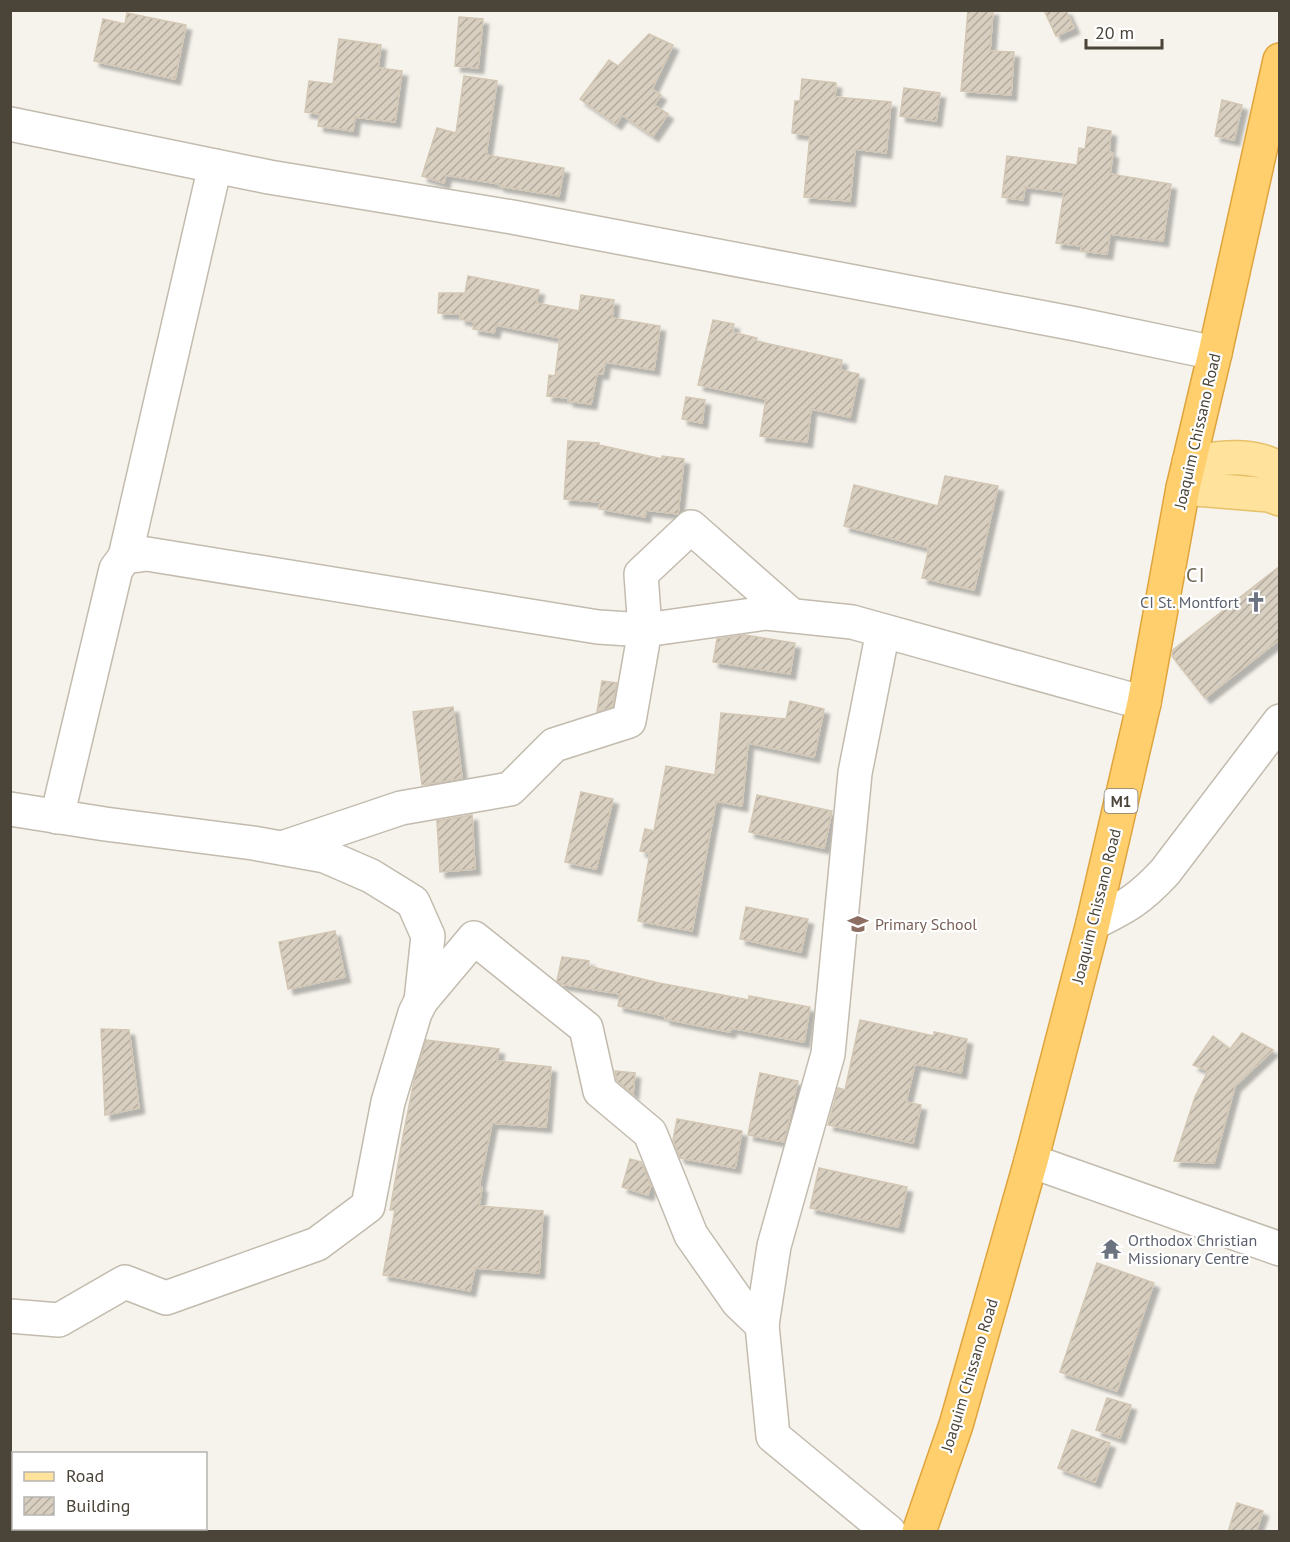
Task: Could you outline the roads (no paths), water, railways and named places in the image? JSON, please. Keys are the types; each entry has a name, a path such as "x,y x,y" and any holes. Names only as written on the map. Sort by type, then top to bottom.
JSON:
{"highway":[{"name":"Joaquim Chissano Road","path":"919,1532 956,1425 1031,1161 1093,923 1144,703 1186,475 1280,60"}],"main road":[{"path":"1186,475 1236,457 1269,463 1280,469"},
{"path":"1186,475 1280,499"}],"street":[{"path":"10,124 268,177 512,217 1076,324 1215,353"},
{"path":"57,817 116,569 125,556 215,166"},
{"path":"282,848 402,808 510,789 554,745 629,721 645,630 641,574 691,527 790,615"},
{"path":"125,556 147,554 598,627 645,630 766,613 852,622 1144,703"},
{"path":"884,631 855,773 828,1054 774,1246 762,1325 772,1436 890,1532"},
{"path":"1093,923 1125,908 1152,887 1280,721"},
{"path":"10,809 282,848 325,856 371,876 412,902 428,936 421,1001"},
{"path":"10,1316 58,1320 125,1282 166,1298 318,1244 368,1206 388,1101 415,1014 421,1001 474,938 586,1028 600,1091 650,1133 691,1235 738,1302 762,1325"},
{"path":"1031,1161 1280,1249"}],"place":[{"name":"CI St. Montfort","path":"1256,602"},
{"name":"Primary School","path":"858,924"},
{"name":"Orthodox Christian Missionary Centre","path":"1111,1249"}],"district":[{"name":"CI","path":"1196,575"}]}
